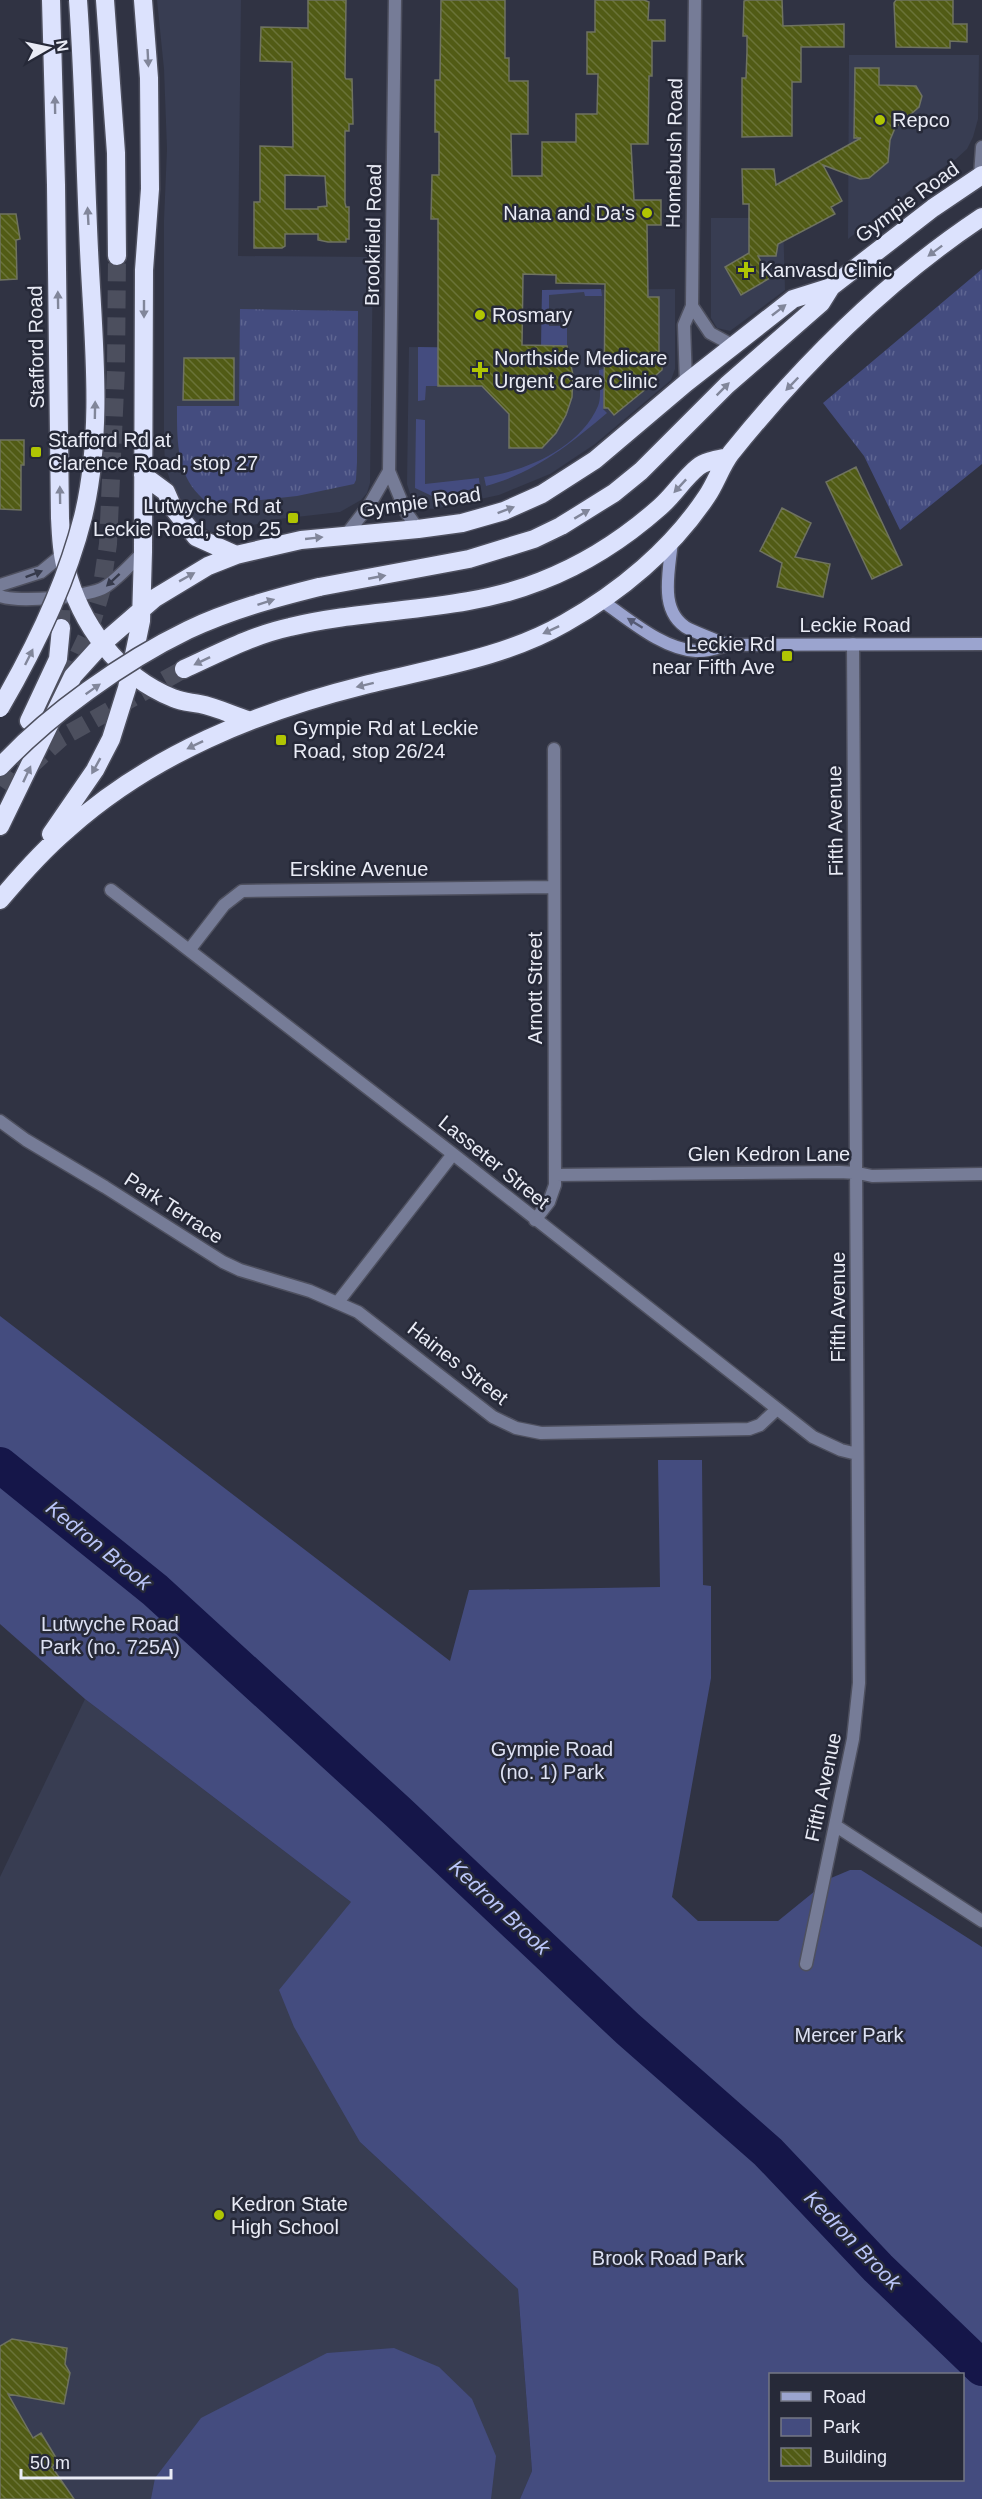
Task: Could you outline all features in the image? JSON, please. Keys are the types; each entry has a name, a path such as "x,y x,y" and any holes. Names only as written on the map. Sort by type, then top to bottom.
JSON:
{"highway":[{"name":"Stafford Road","path":"51,0 56,173 60,518 63,554 75,595 89,625 102,644 131,673 171,697 248,720"},
{"path":"0,708 25,666 74,551 83,515 94,442 94,362 78,0"},
{"path":"105,0 115,144 117,256"},
{"path":"0,900 27,868 95,770 111,739 131,673 142,609 144,270 150,189 149,67 143,0"},
{"name":"Gympie Road","path":"0,826 73,676 102,644 142,609 189,576 236,555 301,540 417,529 484,518 542,494 595,460 686,383 793,299 831,287 933,208 981,175"},
{"path":"27,868 68,829 142,775 188,748 248,720 325,695 474,659 517,646 563,625 602,601 647,565 672,539 708,495 728,457 780,396 873,302 914,267 982,217"},
{"path":"0,767 80,698 156,647 190,629 281,597 319,587 469,559 534,539 561,526 614,493 641,471 727,385 821,303 831,287"},
{"path":"184,669 246,640 291,626 446,604 513,591 540,582 576,566 616,542 661,506 699,466 728,457"},
{"path":"143,475 166,492 173,508 196,537 236,555"},
{"path":"29,721 58,659 61,628"}],"street":[{"name":"Brookfield Road","path":"394,0 389,471 406,512 417,529"},
{"name":"Homebush Road","path":"686,383 684,325 692,306 695,0"},
{"path":"981,175 982,147"},
{"path":"692,306 710,333 734,346"},
{"name":"Brookfield Road","path":"346,535 370,504 389,471"},
{"name":"Leckie Road","path":"672,539 667,590 673,613 689,629 728,645"},
{"path":"0,596 10,600 96,592 105,588 143,552"},
{"path":"0,585 41,572 63,554"},
{"name":"Leckie Road","path":"602,601 665,642 680,648 698,651 728,645 982,644"},
{"name":"Fifth Avenue","path":"806,1964 836,1826 858,1702 858,1173 853,644"},
{"name":"Arnott Street","path":"535,1220 552,1193 555,1175 554,749"},
{"name":"Erskine Avenue","path":"190,949 224,905 242,891 554,887"},
{"name":"Lasseter Street","path":"111,890 190,949 813,1437 857,1454"},
{"name":"Park Terrace","path":"0,1121 26,1140 223,1262 240,1270 339,1302"},
{"path":"339,1302 453,1154"},
{"name":"Glen Kedron Lane","path":"555,1175 982,1174"},
{"name":"Haines Street","path":"339,1302 379,1326 493,1418 529,1432 749,1429 760,1425 777,1408"},
{"path":"836,1826 982,1921"}],"shaded area":[{"path":"157,0 241,0 238,256 373,257 370,483 367,493 361,500 340,512 279,519 223,532 211,532 193,519 179,500 171,483 165,465 164,441 164,220 167,149 164,69"},
{"path":"849,55 979,55 978,119 967,149 848,239"},
{"path":"711,218 783,218 785,290 730,331 717,328 711,318"},
{"path":"675,289 675,369 671,380 595,444 550,474 499,495 434,509 413,503 407,484 409,347 541,349 542,290"},
{"name":"Kedron State High School","path":"85,1699 351,1902 360,2142 518,2289 532,2471 520,2499 0,2499 0,1877"}],"green space":[{"path":"982,269 982,464 900,530 864,456 823,403"},
{"path":"601,289 602,296 585,296 584,292 549,295 549,326 567,326 567,346 547,345 546,354 438,357 438,386 426,386 425,400 418,401 418,347 541,349 542,290"},
{"path":"240,309 358,311 357,462 354,484 297,496 214,505 204,500 191,486 179,453 177,406 239,406"},
{"path":"604,369 603,409 607,413 550,457 520,474 486,486 484,477 534,463 550,455 578,434 590,421 598,406 599,370"},
{"path":"416,419 425,420 425,484 479,478 480,488 432,496 415,488"},
{"path":"0,1316 450,1661 469,1590 660,1587 658,1460 702,1460 703,1585 711,1586 711,1678 672,1897 698,1921 778,1921 831,1878 850,1870 861,1870 982,1947 982,2499 520,2499 532,2471 518,2289 360,2142 294,2027 279,1990 351,1902 85,1699 0,1624"},
{"path":"394,2348 439,2367 472,2399 496,2456 491,2499 151,2499 155,2478 201,2418 327,2353"}],"building":[{"path":"308,0 346,0 345,77 352,79 353,124 349,124 349,131 345,131 345,203 346,207 349,207 349,239 346,239 346,242 328,242 318,240 318,234 285,234 285,246 282,248 254,248 254,202 260,202 260,146 293,147 292,62 260,61 261,27 308,28","holes":["285,175 325,176 327,206 318,207 318,209 285,209"]},
{"path":"441,0 505,0 505,58 509,58 509,81 528,81 528,134 511,134 512,176 542,176 542,142 576,142 576,114 597,114 598,74 587,74 587,32 595,32 595,0 644,0 649,2 648,20 665,20 665,41 652,41 648,144 631,144 634,200 661,200 661,225 647,225 648,297 659,297 659,356 663,356 662,370 655,376 658,379 614,415 608,408 604,408 605,284 556,283 556,275 523,274 522,345 567,346 573,375 572,397 566,415 556,433 542,448 509,448 509,414 482,386 438,386 438,219 431,219 432,175 439,175 439,132 435,132 435,80 440,80"},
{"path":"782,0 783,26 844,24 844,47 801,47 801,82 792,82 792,136 742,137 742,78 746,78 747,52 747,36 743,36 744,1"},
{"path":"896,0 953,0 953,24 967,24 967,42 950,41 950,48 896,47 894,3"},
{"path":"855,68 879,68 879,85 916,86 922,96 919,107 895,128 890,140 888,162 869,178 860,179 823,165 842,201 831,207 835,214 778,244 776,256 758,256 770,278 741,295 725,267 749,253 749,204 743,204 742,169 774,169 776,185 861,138 854,138"},
{"path":"0,214 16,214 20,239 16,240 17,279 0,280"},
{"path":"184,358 234,358 234,400 183,400"},
{"path":"0,440 24,440 24,465 21,465 21,510 0,509"},
{"path":"856,467 902,565 872,579 826,482"},
{"path":"782,508 811,523 795,557 830,564 823,597 777,587 782,563 760,551"},
{"path":"12,2339 67,2348 65,2364 70,2373 64,2404 8,2394 33,2438 41,2433 58,2461 52,2467 74,2499 0,2499 0,2346"}],"waterway":[{"name":"Kedron Brook","path":"0,1465 155,1590 398,1812 628,2029 768,2152 878,2268 982,2368"}],"tunnel":[{"path":"67,679 89,632 101,592 108,544 116,368 117,256"},
{"path":"61,628 62,582"},
{"path":"29,767 61,738 184,669"},
{"path":"0,786 27,747"}],"place":[{"name":"Repco","path":"880,120"},
{"name":"Nana and Da's","path":"647,213"},
{"name":"Kanvasd Clinic","path":"746,270"},
{"name":"Rosmary","path":"480,315"},
{"name":"Northside Medicare Urgent Care Clinic","path":"480,370"},
{"name":"Stafford Rd at Clarence Road, stop 27","path":"36,452"},
{"name":"Lutwyche Rd at Leckie Road, stop 25","path":"293,518"},
{"name":"Leckie Rd near Fifth Ave","path":"787,656"},
{"name":"Gympie Rd at Leckie Road, stop 26/24","path":"281,740"},
{"name":"Kedron State High School","path":"219,2215"}],"park label":[{"name":"Lutwyche Road Park (no. 725A)","path":"110,1636"},
{"name":"Gympie Road (no. 1) Park","path":"552,1760"},
{"name":"Mercer Park","path":"849,2035"},
{"name":"Brook Road Park","path":"668,2258"}]}
